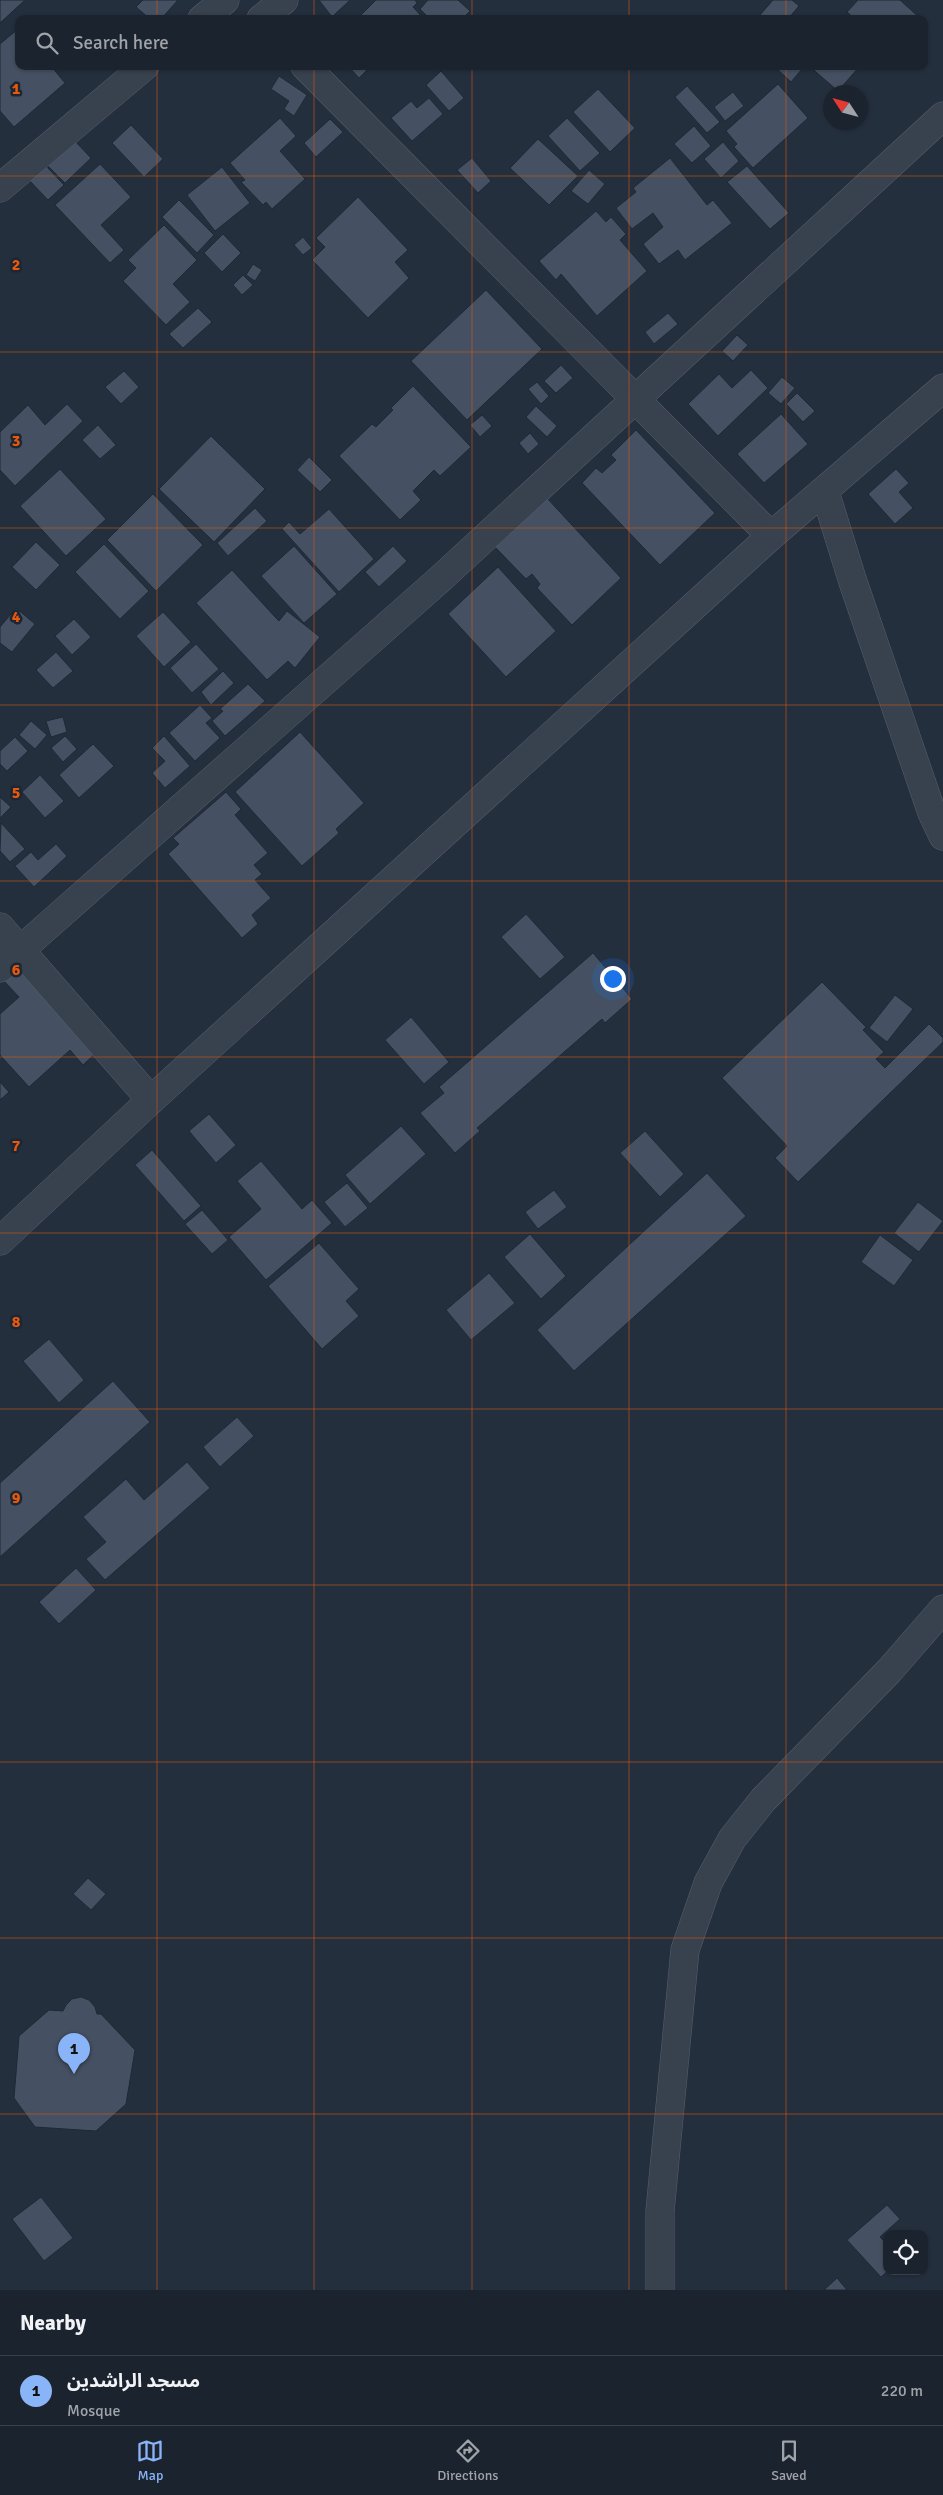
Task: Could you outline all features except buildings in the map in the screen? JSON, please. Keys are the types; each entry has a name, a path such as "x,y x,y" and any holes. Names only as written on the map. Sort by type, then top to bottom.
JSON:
{"street":[{"path":"207,15 225,0"},
{"path":"239,0 256,15"},
{"path":"265,15 284,0"},
{"path":"0,188 140,70"},
{"path":"309,70 771,536"},
{"path":"0,968 439,580 943,116"},
{"path":"0,1241 150,1100 771,536 825,492 943,388"},
{"path":"825,492 852,579 932,813 943,836"},
{"path":"0,927 150,1100"},
{"path":"660,2290 660,2211 684,1950 708,1883 732,1839 763,1800 889,1671 943,1609"}],"place":[{"name":"مسجد الراشدين","path":"74,2074"}]}
